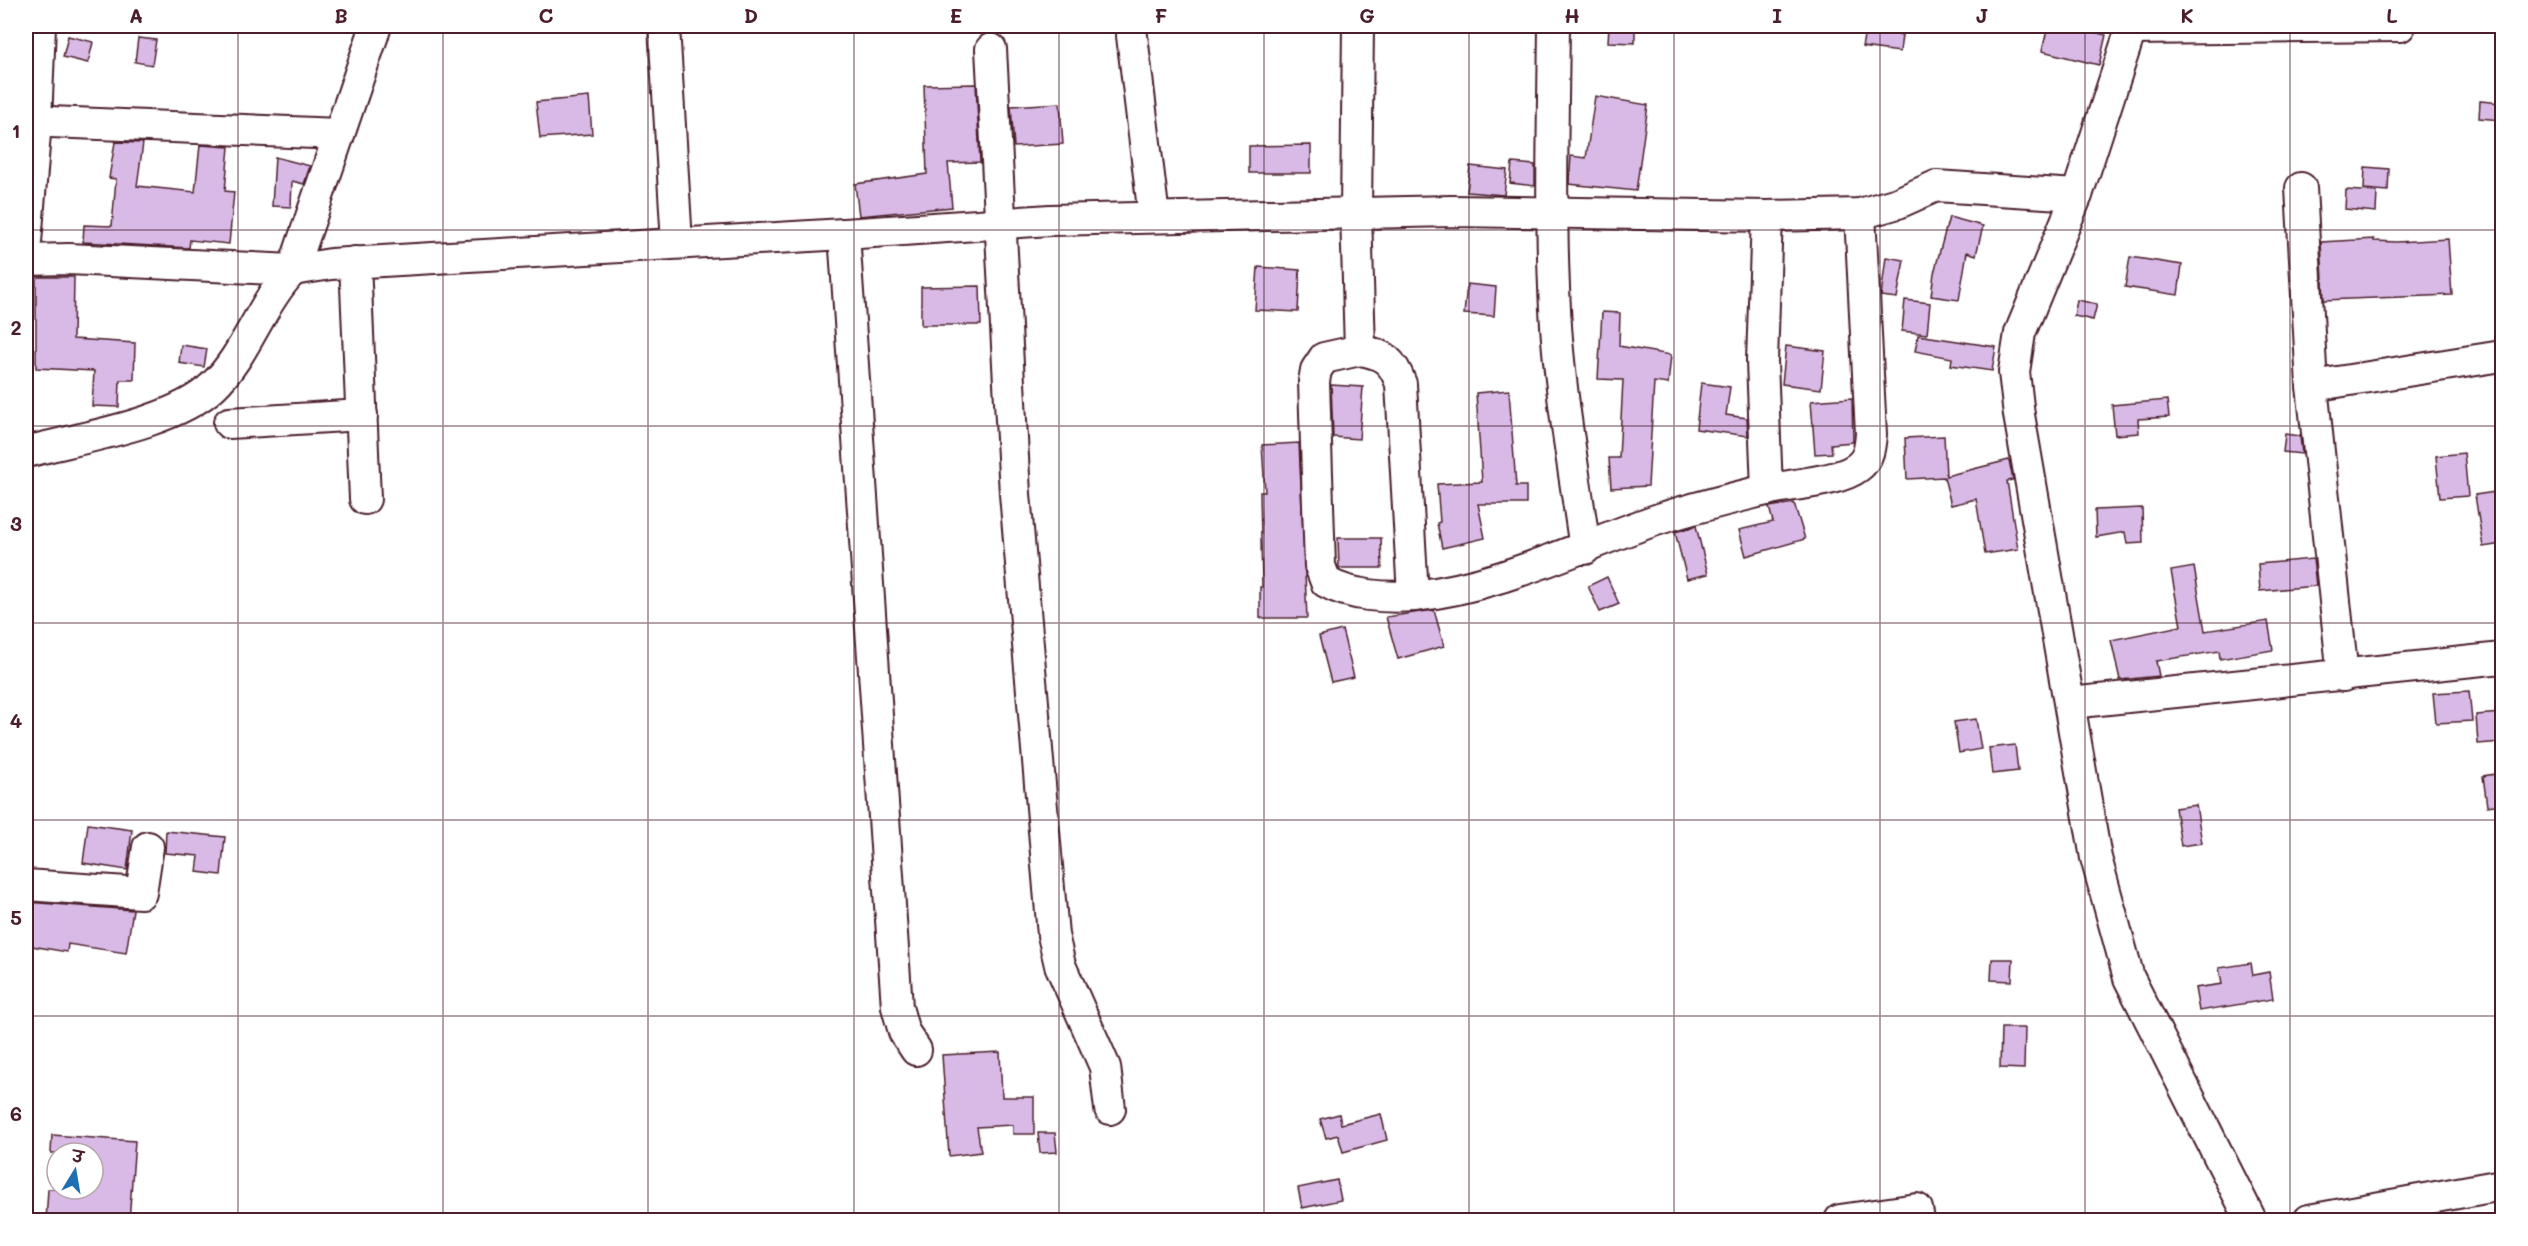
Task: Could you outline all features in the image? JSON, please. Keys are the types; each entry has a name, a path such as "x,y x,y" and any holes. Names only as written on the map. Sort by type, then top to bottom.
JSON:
{"street":[{"path":"26,242 31,121 40,26"},
{"path":"26,452 129,426 185,406 214,386 241,348 275,289 293,270 376,26"},
{"path":"664,26 677,243"},
{"path":"1358,26 1356,212 1360,350"},
{"path":"1554,26 1551,214 1560,369 1585,549"},
{"path":"2251,1221 2128,978 2097,858 2019,415 2014,372 2020,333 2077,195 2132,27 2400,26"},
{"path":"1132,36 1154,218"},
{"path":"991,49 1015,494 1053,935 1060,965 1105,1066 1110,1109"},
{"path":"31,121 339,134"},
{"path":"26,260 69,259 293,270 355,262 1050,220 1356,212 1767,216 1860,214 1898,203 1936,186 2077,195"},
{"path":"2301,188 2312,386 2343,676"},
{"path":"1413,596 1401,384 1395,367 1378,353 1360,350 1324,358 1316,370 1314,382 1320,566 1326,582 1352,593 1413,596 1495,579 1585,549 1658,519 1767,490 1840,475 1859,467 1869,453 1871,434 1860,214"},
{"path":"1767,216 1762,361 1767,490"},
{"path":"844,234 897,1007 904,1032 916,1050"},
{"path":"355,262 365,499"},
{"path":"2312,386 2502,356"},
{"path":"229,423 362,415"},
{"path":"2070,703 2502,658"},
{"path":"26,885 141,893 148,847"},
{"path":"2309,1221 2502,1185"},
{"path":"1840,1221 1917,1209 1919,1221"}],"building":[{"path":"1609,26 1635,26 1635,43 1608,42"},
{"path":"2048,26 2069,26 2106,35 2099,65 2042,51"},
{"path":"1865,30 1902,35 1900,52 1862,47"},
{"path":"68,36 93,42 88,63 63,57"},
{"path":"138,38 156,40 152,65 135,62"},
{"path":"976,84 980,162 948,163 952,207 859,216 855,184 927,174 924,85"},
{"path":"1595,96 1648,105 1636,191 1569,184 1571,156 1586,158"},
{"path":"589,97 592,134 540,138 536,102"},
{"path":"2480,101 2502,103 2502,120 2479,118"},
{"path":"1060,103 1063,144 1014,147 1011,106"},
{"path":"115,142 143,143 137,186 195,192 200,145 229,147 225,191 234,192 229,244 190,240 189,248 83,242 84,225 112,226 116,179 109,178"},
{"path":"1311,145 1311,173 1249,173 1249,146"},
{"path":"275,157 310,166 304,184 292,181 291,207 272,206"},
{"path":"1512,163 1535,165 1535,186 1510,183"},
{"path":"1470,166 1507,170 1504,195 1467,192"},
{"path":"2365,167 2389,169 2388,191 2364,189"},
{"path":"2346,190 2377,192 2376,212 2345,209"},
{"path":"1949,217 1983,226 1976,255 1967,252 1959,300 1931,296 1934,273"},
{"path":"2374,239 2374,241 2397,242 2448,239 2452,295 2324,300 2321,242"},
{"path":"1886,257 1904,260 1897,298 1881,296"},
{"path":"2130,257 2182,265 2178,295 2125,287"},
{"path":"1258,267 1300,270 1298,312 1255,310"},
{"path":"36,277 74,277 73,339 135,343 134,380 120,380 119,407 92,406 94,371 36,368"},
{"path":"1467,284 1496,287 1494,316 1464,314"},
{"path":"980,286 981,325 921,325 921,287"},
{"path":"1905,300 1930,303 1927,334 1902,331"},
{"path":"2077,300 2097,304 2093,320 2074,316"},
{"path":"1602,312 1620,313 1619,346 1671,355 1668,384 1654,382 1648,486 1611,488 1609,458 1619,458 1623,380 1598,379"},
{"path":"1918,335 1996,347 1992,371 1951,365 1952,358 1915,351"},
{"path":"181,345 207,349 204,367 179,363"},
{"path":"1786,346 1825,351 1821,389 1782,384"},
{"path":"1701,383 1730,387 1726,415 1747,418 1748,436 1696,429"},
{"path":"1331,385 1363,387 1359,439 1333,437"},
{"path":"1509,390 1516,486 1526,486 1526,504 1478,504 1485,538 1442,548 1437,523 1440,522 1437,484 1482,482 1476,393"},
{"path":"1852,398 1853,442 1831,444 1832,453 1815,454 1811,401"},
{"path":"2167,400 2169,417 2138,419 2139,433 2115,435 2112,405"},
{"path":"2285,434 2300,436 2302,454 2283,452"},
{"path":"1944,436 1946,476 2009,460 2013,480 2007,481 2018,549 1985,554 1976,499 1951,505 1944,477 1907,479 1905,438"},
{"path":"1299,443 1307,618 1260,618 1260,587 1262,587 1260,492 1265,492 1262,445"},
{"path":"2464,453 2468,496 2440,498 2436,456"},
{"path":"2502,491 2502,544 2483,547 2475,495"},
{"path":"1794,503 1805,539 1746,556 1739,530 1773,522 1769,507"},
{"path":"2142,508 2143,543 2127,544 2125,532 2096,537 2095,510"},
{"path":"1696,526 1708,574 1687,579 1675,532"},
{"path":"1338,538 1381,538 1382,568 1339,568"},
{"path":"2313,559 2316,586 2260,591 2258,564"},
{"path":"2194,567 2205,631 2268,621 2273,650 2220,659 2219,651 2156,661 2159,676 2120,680 2111,640 2181,626 2171,571"},
{"path":"1607,577 1619,604 1600,612 1588,586"},
{"path":"1434,610 1444,646 1398,659 1386,617"},
{"path":"1342,630 1354,677 1331,682 1319,636"},
{"path":"2469,691 2472,721 2436,723 2433,693"},
{"path":"2502,713 2502,742 2478,744 2476,715"},
{"path":"1976,719 1981,749 1959,753 1954,722"},
{"path":"2015,745 2018,771 1992,774 1989,748"},
{"path":"2502,773 2502,804 2487,806 2483,776"},
{"path":"2196,805 2202,843 2181,846 2175,808"},
{"path":"88,824 132,830 127,870 83,863"},
{"path":"166,831 225,837 221,875 197,872 199,856 165,853"},
{"path":"26,902 133,910 126,953 68,944 67,952 26,945"},
{"path":"1992,959 2013,959 2012,981 1991,980"},
{"path":"2251,963 2253,975 2269,972 2273,999 2199,1011 2195,988 2222,984 2219,968"},
{"path":"2001,1028 2025,1028 2024,1069 2000,1068"},
{"path":"1000,1052 1002,1097 1034,1097 1034,1134 1013,1134 1013,1125 977,1127 981,1152 949,1156 942,1055"},
{"path":"1339,1114 1341,1124 1381,1114 1387,1140 1343,1152 1338,1135 1326,1138 1320,1119"},
{"path":"1038,1133 1055,1133 1057,1152 1040,1153"},
{"path":"52,1135 135,1141 129,1221 46,1221 47,1201 105,1201 105,1141 52,1141"},
{"path":"1337,1180 1341,1200 1302,1208 1298,1188"}]}
